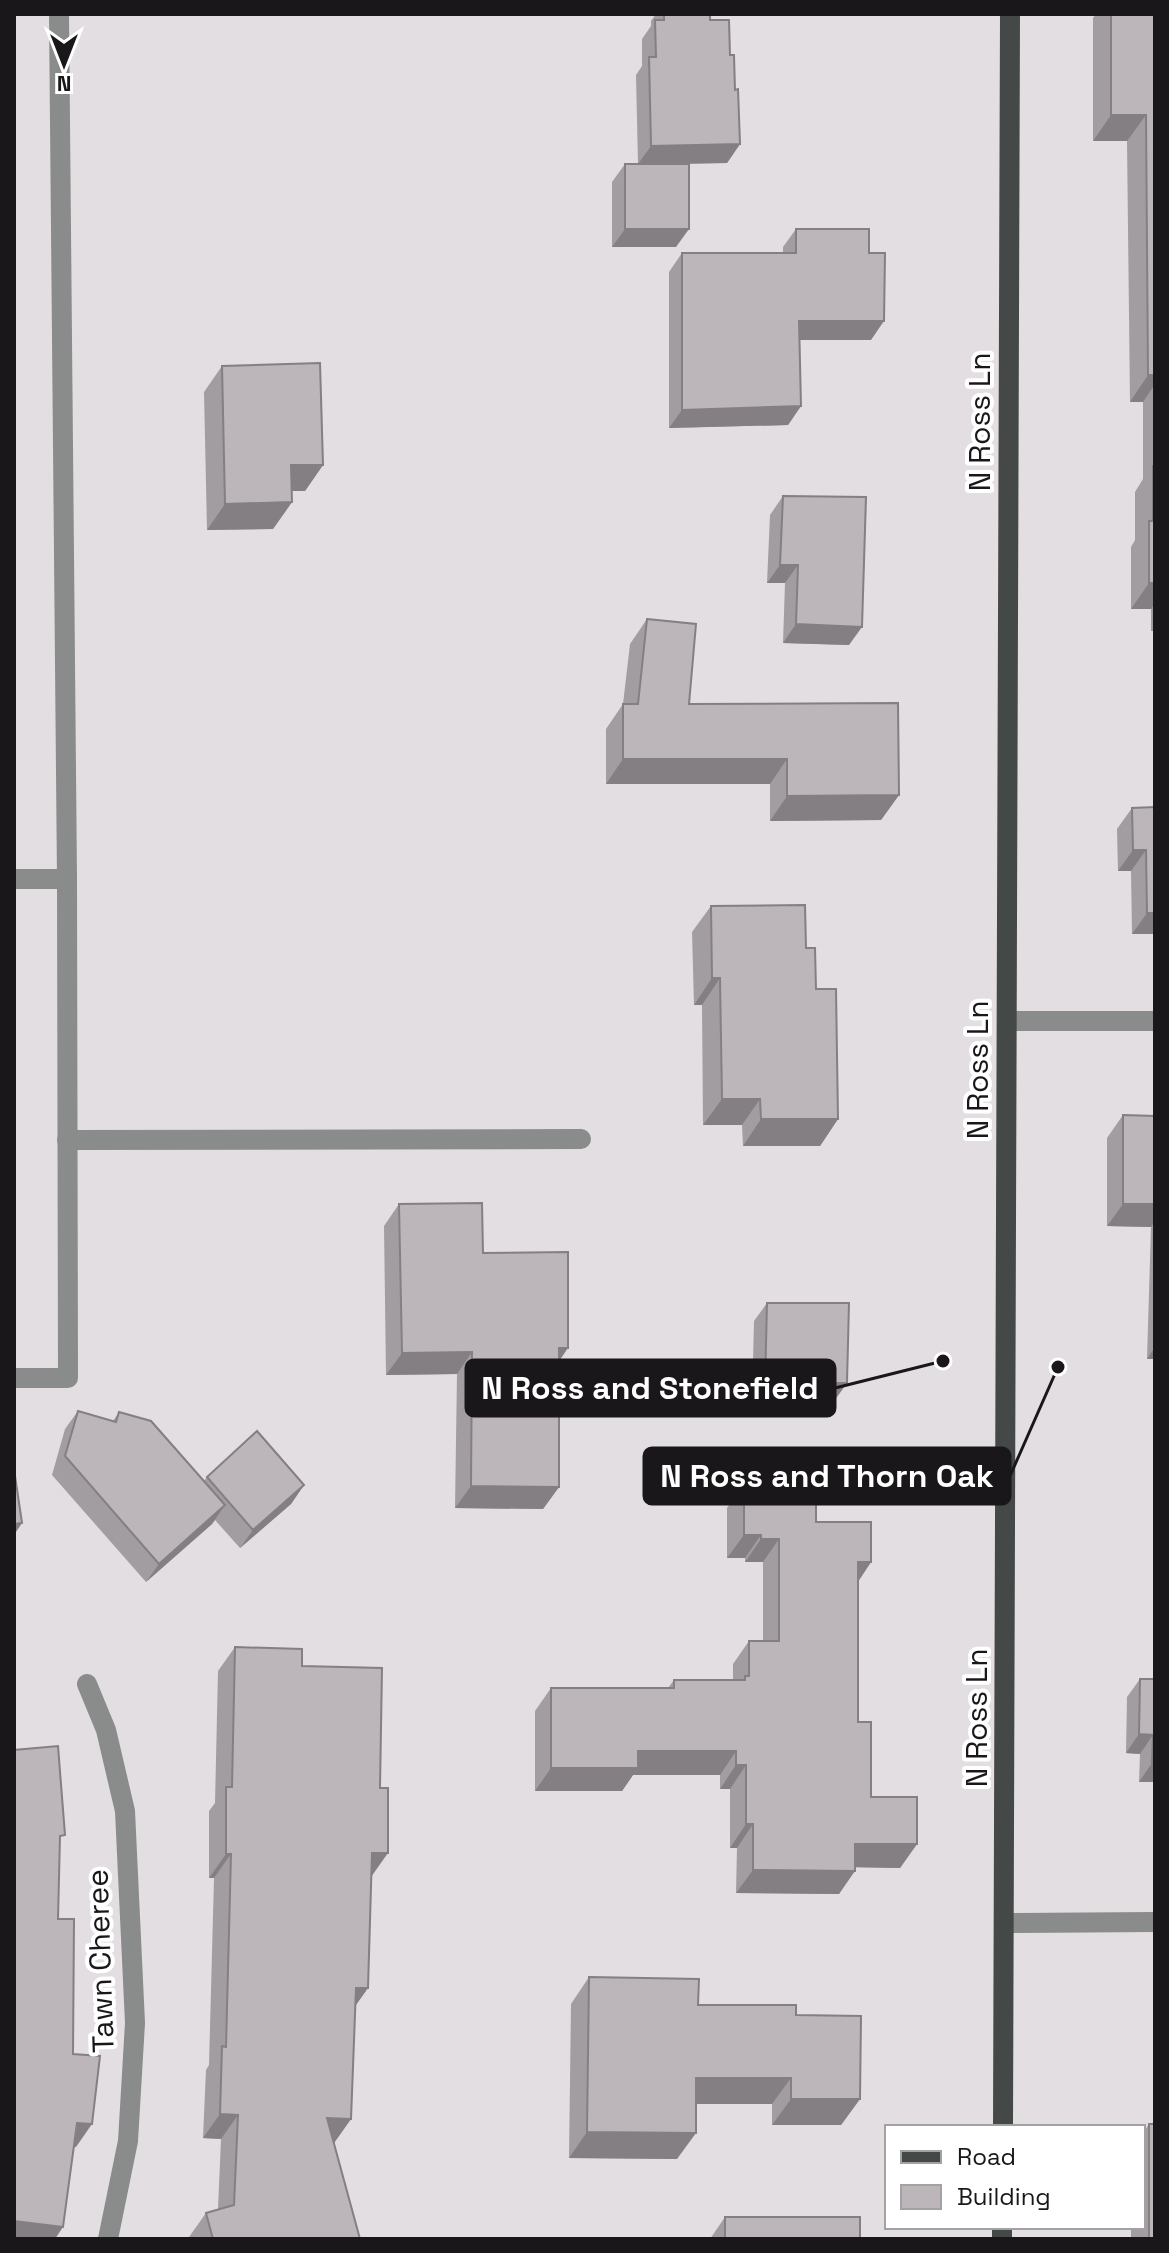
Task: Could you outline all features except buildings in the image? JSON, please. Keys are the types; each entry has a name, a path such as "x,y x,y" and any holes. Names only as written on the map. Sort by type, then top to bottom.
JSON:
{"main road":[{"name":"N Ross Ln","path":"1003,2125 1010,14"}],"street":[{"path":"14,1378 68,1378 59,14"},
{"path":"14,879 67,879"},
{"path":"1007,1021 1155,1021"},
{"path":"67,1140 581,1139"},
{"name":"Tawn Cheree","path":"87,1684 106,1730 125,1811 135,2023 128,2141 108,2239"},
{"path":"1005,1923 1155,1922"}],"place":[{"name":"N Ross and Stonefield","path":"943,1361"},
{"name":"N Ross and Thorn Oak","path":"1058,1367"}]}
